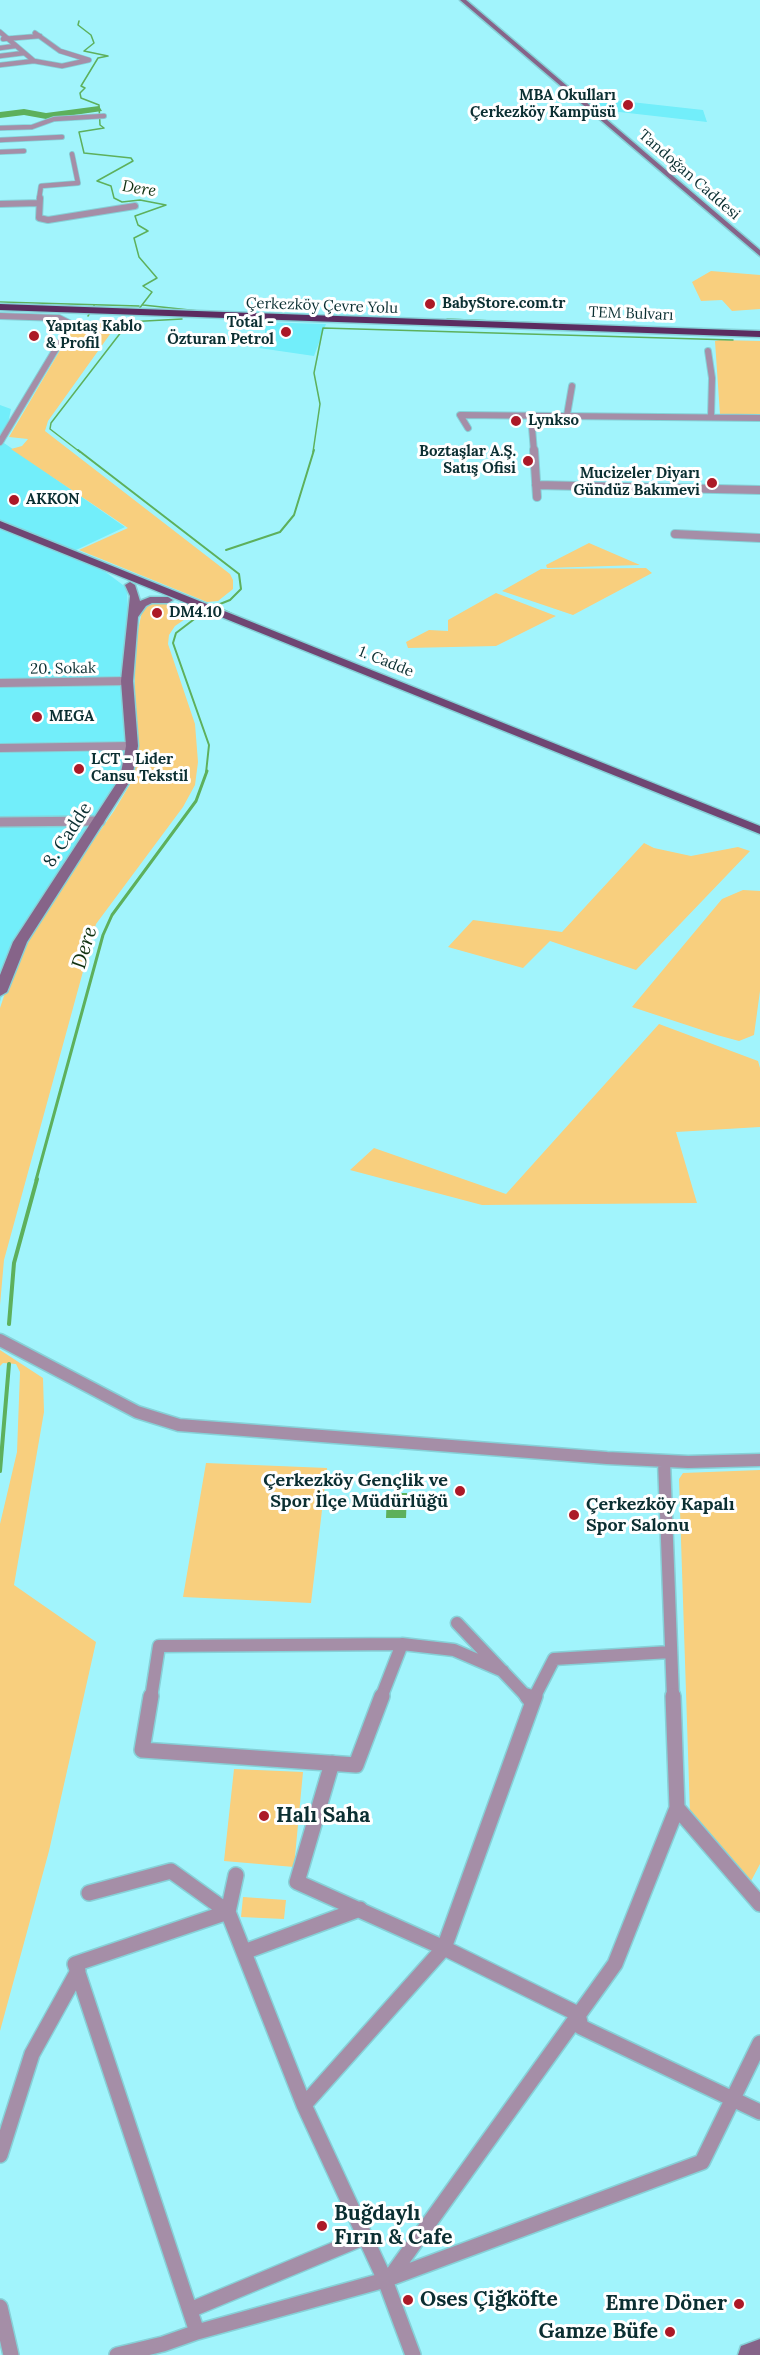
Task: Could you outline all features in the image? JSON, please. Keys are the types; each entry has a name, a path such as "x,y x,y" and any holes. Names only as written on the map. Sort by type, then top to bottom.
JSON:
{"highway":[{"name":"Çerkezköy Çevre Yolu","path":"0,308 643,333"},
{"name":"TEM Bulvarı","path":"142,313 760,335"},
{"name":"TEM Bulvarı","path":"643,333 760,335"}],"main road":[{"name":"Tandoğan Caddesi","path":"463,0 759,252"},
{"name":"1. Cadde","path":"0,524 201,610"},
{"name":"1. Cadde","path":"0,533 168,600 218,616 760,830"},
{"name":"8. Cadde","path":"0,992 20,942 126,778 132,746 127,681 135,596 130,585"},
{"path":"133,617 142,604 150,600 168,600"},
{"name":"1. Cadde","path":"218,616 760,839"},
{"path":"750,2355 760,2351"}],"street":[{"path":"0,32 3,40 34,61"},
{"path":"0,65 34,61 62,66 89,60 60,51 35,33"},
{"path":"3,40 40,36"},
{"path":"0,48 15,46"},
{"path":"0,56 24,53"},
{"path":"0,129 32,127 54,118 104,116"},
{"path":"0,140 62,137"},
{"path":"0,152 24,151"},
{"path":"72,153 78,183 41,186 39,203 42,211 39,218 48,220 135,206"},
{"path":"0,204 39,203"},
{"path":"0,316 59,318 71,324 0,442"},
{"path":"708,351 712,378 711,417"},
{"path":"567,415 572,386"},
{"path":"468,428 460,414 760,418"},
{"path":"531,415 537,497"},
{"path":"536,486 760,490"},
{"path":"675,534 760,538"},
{"name":"20. Sokak","path":"0,683 127,681"},
{"path":"0,748 132,746"},
{"path":"0,822 100,821"},
{"path":"0,1340 137,1412 179,1425 664,1461 760,1460"},
{"path":"388,2278 615,1964 677,1808 664,1461"},
{"path":"457,1623 532,1701"},
{"path":"402,1644 356,1765 142,1750 159,1646 402,1644 454,1650 503,1671"},
{"path":"304,2105 444,1948 532,1701 554,1659 670,1652"},
{"path":"332,1763 297,1882 444,1948 578,2014"},
{"path":"677,1808 760,1904"},
{"path":"89,1893 171,1871 228,1912 304,2105 365,2237 388,2278 413,2355"},
{"path":"228,1912 236,1875"},
{"path":"244,1952 360,1909"},
{"path":"197,2332 75,1964 228,1912"},
{"path":"0,2155 32,2054 78,1971"},
{"path":"578,2014 581,2027 760,2112"},
{"path":"117,2355 163,2344 197,2332 388,2278 702,2162 760,2043"},
{"path":"190,2310 365,2237"},
{"path":"0,2307 11,2355"}],"shaded area":[{"name":"MBA Okulları Çerkezköy Kampüsü","path":"586,97 703,110 707,122 602,110"},
{"path":"711,271 760,275 760,309 732,311 722,300 701,301 692,282"},
{"path":"255,322 326,324 314,356 259,348 265,336 265,329"},
{"path":"76,323 118,323 48,421 45,431 230,574 233,589 218,601 207,602 79,550 128,528 11,449 22,446 28,439 9,437"},
{"path":"715,341 760,341 760,415 720,415"},
{"path":"0,405 11,409 4,443 125,527 76,550 127,588 131,683 129,784 19,942 0,1002"},
{"path":"589,543 640,565 547,568 546,565"},
{"path":"646,568 652,573 573,615 502,591 541,569"},
{"path":"496,593 556,616 496,646 408,648 406,642 429,630 448,631 448,620"},
{"path":"161,602 191,615 175,626 169,635 168,644 195,724 198,762 195,785 183,807 96,924 4,1260 0,1305 0,1008 22,942 114,811 132,781 135,644 143,607 149,603"},
{"path":"644,843 654,848 691,856 738,847 750,851 636,970 550,941 523,968 448,947 473,920 562,932"},
{"path":"743,890 760,891 760,991 754,1035 739,1041 632,1007 722,899"},
{"path":"659,1024 758,1061 760,1068 760,1127 676,1132 697,1203 482,1205 350,1170 374,1148 506,1194"},
{"path":"0,1350 43,1378 44,1412 14,1585 96,1642 49,1851 0,2031 0,1524 17,1452 20,1372 16,1364 3,1363 0,1366"},
{"path":"206,1463 327,1468 311,1603 183,1597"},
{"path":"760,1470 760,1864 750,1883 690,1814 679,1479 683,1473"},
{"path":"387,1493 407,1493 406,1518 386,1518"},
{"name":"Halı Saha","path":"234,1769 303,1772 294,1867 224,1861"},
{"path":"243,1897 286,1900 284,1919 241,1917"}],"waterway":[{"name":"Dere","path":"79,21 78,25 91,35 94,43 84,51 108,56 98,58 81,86 85,88 80,93 81,98 99,105 100,125 104,128 79,132 84,153 131,158 133,161 97,181 111,186 114,198 122,202 140,200 166,205 135,216 138,225 148,231 134,238 139,257 157,278 143,286 152,292 129,322"},
{"path":"0,115 24,112 46,116 99,109"},
{"path":"0,302 139,306"},
{"path":"143,305 199,311"},
{"path":"88,316 94,306"},
{"path":"129,322 182,319"},
{"path":"447,319 607,326"},
{"path":"80,452 50,429 51,423 129,322"},
{"path":"313,452 320,404 314,373 323,328 733,340"},
{"path":"78,450 239,574 241,589 230,600 215,606 238,617"},
{"path":"226,550 280,532 294,515 314,450"},
{"name":"Dere","path":"197,617 176,633 173,643 209,745 206,773"},
{"name":"Dere","path":"36,1180 103,935 112,915 196,801 207,771"},
{"name":"Dere","path":"9,1324 14,1263 37,1179"},
{"path":"0,1471 9,1364"}],"place":[{"name":"MBA Okulları Çerkezköy Kampüsü","path":"628,105"},
{"name":"BabyStore.com.tr","path":"430,304"},
{"name":"Total - Özturan Petrol","path":"286,332"},
{"name":"Yapıtaş Kablo & Profil","path":"34,336"},
{"name":"Lynkso","path":"516,421"},
{"name":"Boztaşlar A.Ş. Satış Ofisi","path":"528,461"},
{"name":"Mucizeler Diyarı Gündüz Bakımevi","path":"712,483"},
{"name":"AKKON","path":"14,500"},
{"name":"DM4.10","path":"157,613"},
{"name":"MEGA","path":"37,717"},
{"name":"LCT - Lider Cansu Tekstil","path":"79,769"},
{"name":"Çerkezköy Gençlik ve Spor İlçe Müdürlüğü","path":"460,1491"},
{"name":"Çerkezköy Kapalı Spor Salonu","path":"574,1515"},
{"name":"Halı Saha","path":"264,1816"},
{"name":"Buğdaylı Fırın & Cafe","path":"322,2226"},
{"name":"Oses Çiğköfte","path":"408,2300"},
{"name":"Emre Döner","path":"739,2304"},
{"name":"Gamze Büfe","path":"670,2332"}]}
